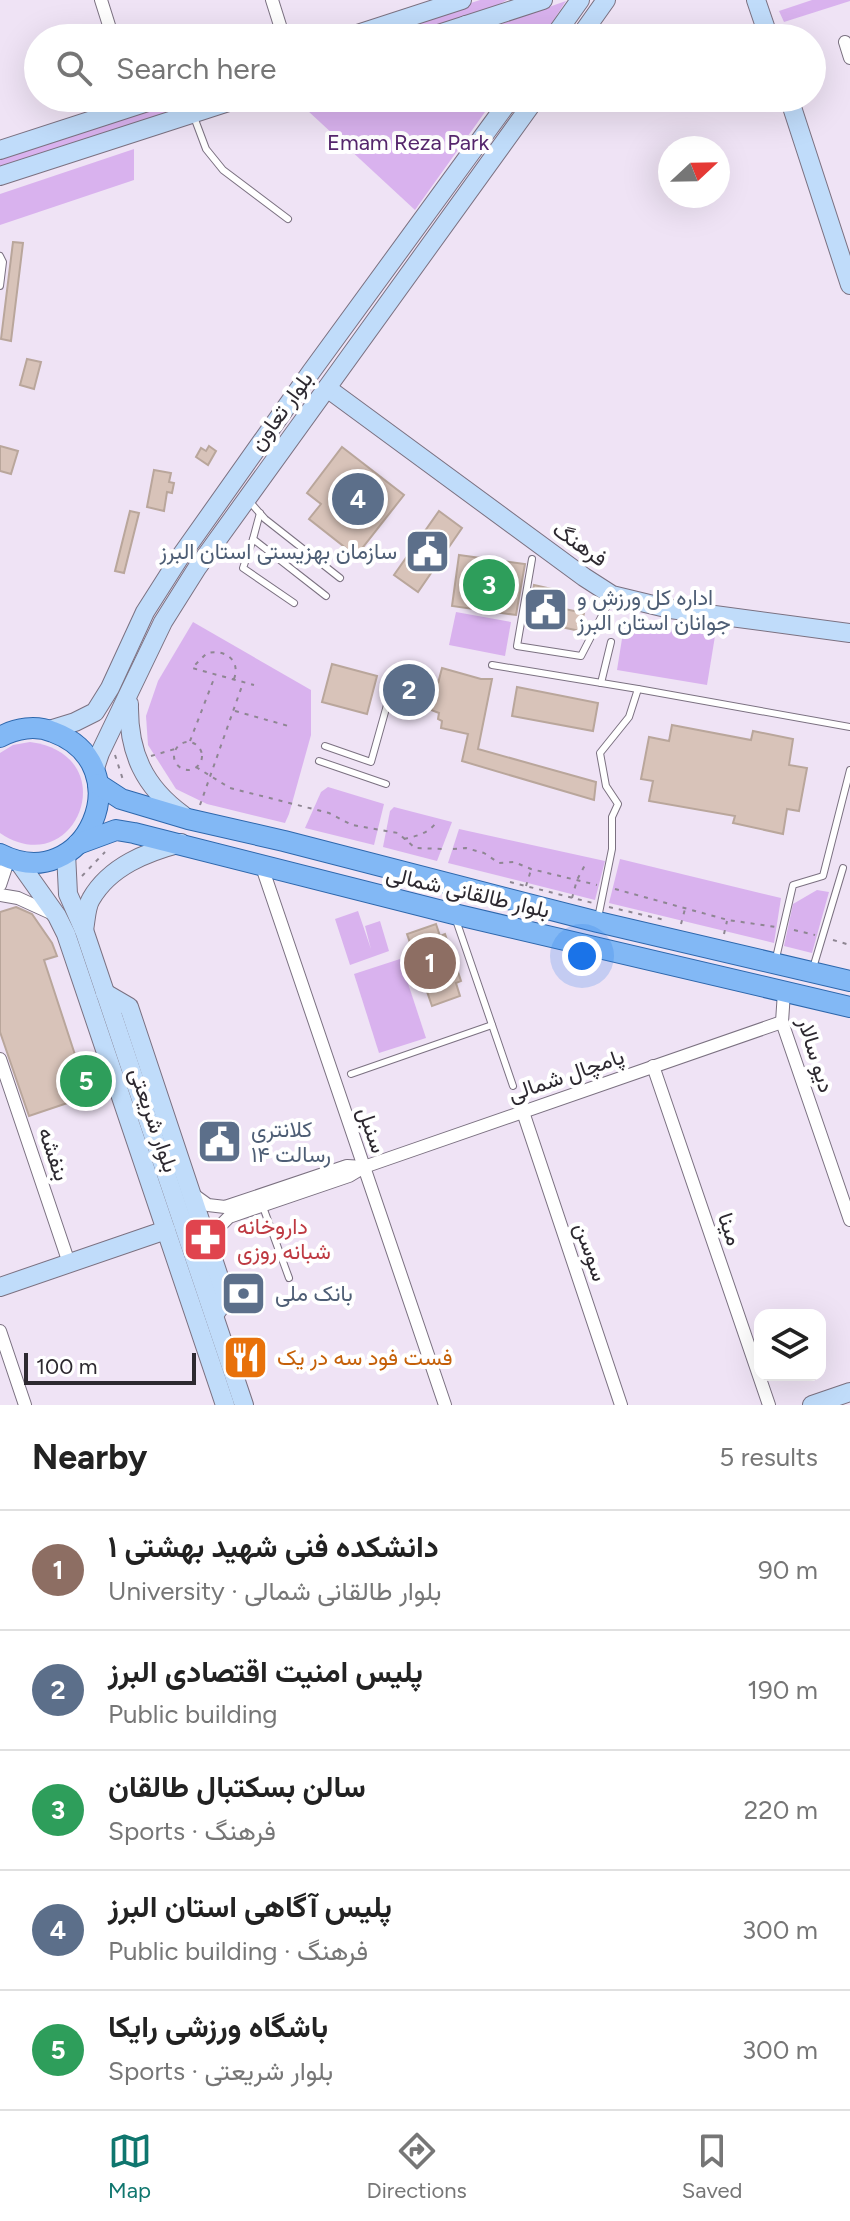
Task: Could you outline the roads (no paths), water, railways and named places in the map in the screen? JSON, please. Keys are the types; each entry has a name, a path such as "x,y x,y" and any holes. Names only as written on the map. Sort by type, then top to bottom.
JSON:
{"main road":[{"path":"384,24 442,3 462,0"},
{"path":"468,24 516,5 543,0"},
{"path":"563,24 580,0"},
{"path":"589,24 606,0"},
{"path":"756,0 764,24"},
{"path":"0,150 106,112"},
{"path":"0,176 199,112"},
{"name":"بلوار تعاون","path":"95,712 110,688 145,612 180,557 501,112"},
{"name":"بلوار تعاون","path":"96,777 115,724 163,622 197,568 526,112"},
{"path":"794,112 842,236 850,285"},
{"path":"455,175 472,187"},
{"name":"فرهنگ","path":"327,388 612,595 670,609 850,633"},
{"path":"129,696 128,732 137,760 150,784 164,802 194,812"},
{"path":"3,734 21,729 49,730 95,712 94,719 101,727 108,728 115,724"},
{"path":"49,730 77,745 96,777 97,810 93,823 72,849"},
{"name":"بلوار طالقانی شمالی","path":"96,777 121,799 147,807 194,812 284,841 596,912 850,981"},
{"path":"141,834 131,823 132,816 147,807"},
{"name":"بلوار طالقانی شمالی","path":"9,858 42,861 116,830 141,834 454,914 850,1007"},
{"path":"84,930 90,900 118,870 150,851 181,843"},
{"name":"بلوار شریعتی","path":"72,849 71,889 244,1405"},
{"name":"بلوار شریعتی","path":"9,858 52,909 71,947 225,1405"},
{"path":"52,909 50,896 56,891 71,889"},
{"path":"105,993 129,1007 226,1298 214,1315"},
{"path":"0,1287 166,1230"},
{"path":"812,1405 850,1392"}],"street":[{"path":"101,0 109,24"},
{"path":"272,0 280,24"},
{"path":"845,42 850,58"},
{"path":"0,885 9,858"},
{"name":"سنبل","path":"262,867 445,1405"},
{"path":"0,895 52,909"},
{"name":"دیو سالار","path":"784,992 782,1022 850,1220"},
{"name":"پامچال شمالی","path":"209,1249 216,1230 229,1217 261,1200 347,1166 364,1167 782,1022"},
{"name":"بنفشه","path":"0,1059 69,1263"},
{"name":"مینا","path":"653,1066 769,1405"},
{"name":"سوسن","path":"523,1112 621,1405"},
{"name":"پامچال شمالی","path":"190,1192 208,1205 225,1207 261,1200"},
{"path":"0,1331 25,1405"}],"lane":[{"path":"193,114 206,149 223,170 288,219"},
{"path":"0,256 3,262 0,286"},
{"path":"247,499 340,578"},
{"path":"260,513 243,568 294,603"},
{"path":"253,539 326,596"},
{"path":"532,559 517,646 581,656 612,595"},
{"path":"601,683 611,642"},
{"path":"492,665 850,727"},
{"path":"325,746 371,762 396,673"},
{"path":"596,912 605,887 612,849 612,817 618,804 606,786 600,753 629,717 638,689"},
{"path":"319,761 386,784"},
{"path":"775,962 793,885 823,876 847,796 850,770"},
{"path":"812,971 843,868"},
{"path":"454,914 513,1086"},
{"path":"351,1074 492,1025"},
{"path":"261,1200 289,1278"}],"place":[{"name":"پلیس آگاهی استان البرز","path":"358,499"},
{"name":"سازمان بهزیستی استان البرز","path":"428,551"},
{"name":"سالن بسکتبال طالقان","path":"489,585"},
{"name":"اداره کل ورزش و جوانان استان البرز","path":"546,610"},
{"name":"پلیس امنیت اقتصادی البرز","path":"409,690"},
{"name":"دانشکده فنی شهید بهشتی ۱","path":"430,963"},
{"name":"باشگاه ورزشی رایکا","path":"86,1081"},
{"name":"کلانتری ۱۴ رسالت","path":"220,1142"},
{"name":"داروخانه شبانه روزی","path":"206,1239"},
{"name":"بانک ملی","path":"244,1293"},
{"name":"فست فود سه در یک","path":"246,1357"}],"park label":[{"name":"Emam Reza Park","path":"408,142"}]}
